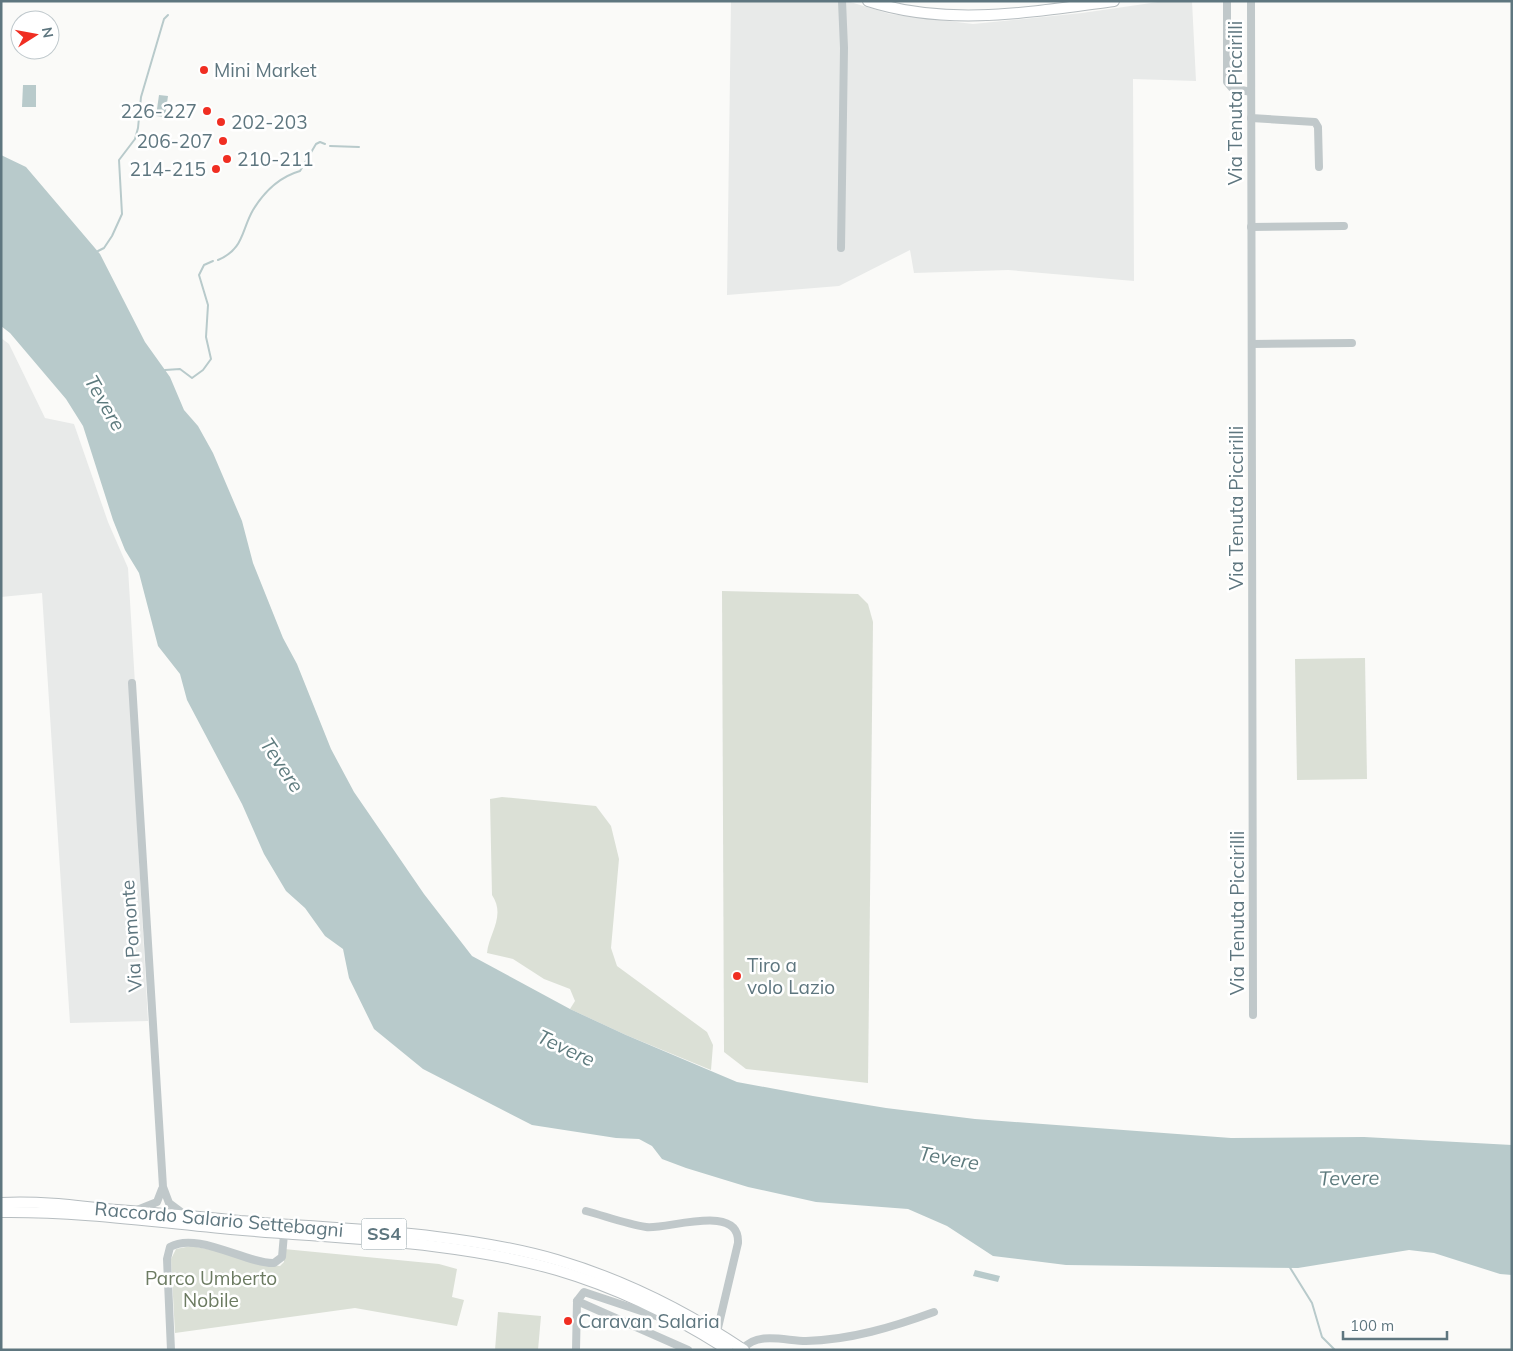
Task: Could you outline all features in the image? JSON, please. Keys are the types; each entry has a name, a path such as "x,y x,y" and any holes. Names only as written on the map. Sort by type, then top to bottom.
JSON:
{"main road":[{"path":"868,1 924,13 968,17 1114,1"},
{"name":"Raccordo Salario Settebagni","path":"1,1203 45,1203 448,1240 531,1254 579,1268 642,1292 717,1332 744,1350"},
{"name":"Raccordo Salario Settebagni","path":"1,1212 60,1214 448,1249 516,1260 557,1270 610,1288 676,1319 728,1350"}],"street":[{"path":"842,1 844,48 842,248"},
{"path":"1227,1 1227,82 1232,88 1251,92"},
{"name":"Via Tenuta Piccirilli","path":"1251,1 1253,1015"},
{"path":"1251,118 1315,122 1318,127 1319,167"},
{"path":"1251,227 1344,226"},
{"path":"1252,344 1352,343"},
{"name":"Via Pomonte","path":"132,683 163,1187 169,1203 186,1216"},
{"path":"135,1211 157,1202 163,1187"},
{"path":"586,1211 645,1227 699,1220 719,1221 733,1227 738,1234 738,1243 717,1332"},
{"path":"171,1350 167,1259 170,1247 179,1244 193,1244 229,1250 264,1262 274,1263 282,1257 284,1234"},
{"path":"576,1350 578,1301 581,1294 589,1292 662,1318 676,1319"},
{"path":"578,1301 688,1350"},
{"path":"744,1350 758,1339 811,1340 840,1337 898,1325 934,1312"}],"shaded area":[{"path":"731,1 847,1 890,14 973,24 1082,13 1165,1 1192,1 1196,81 1133,79 1134,281 1008,270 914,273 910,250 839,286 727,295"},
{"path":"1,338 9,344 45,418 74,424 108,522 128,568 135,684 137,825 148,1021 70,1023 42,593 1,597"}],"green space":[{"path":"722,591 858,594 868,604 873,622 868,1083 746,1069 724,1052"},
{"path":"1365,658 1367,779 1297,780 1295,659"},
{"path":"502,797 596,806 611,826 619,859 611,948 617,966 707,1032 713,1045 711,1070 626,1035 570,1009 575,1001 570,989 544,979 513,959 487,953 497,917 496,903 492,895 490,799"},
{"name":"Parco Umberto Nobile","path":"191,1246 228,1253 257,1264 280,1266 284,1262 284,1249 439,1264 457,1269 452,1297 464,1300 457,1326 355,1308 175,1333 171,1259 176,1249"},
{"path":"498,1312 541,1316 538,1350 495,1350"}],"water":[{"path":"23,85 36,85 36,107 22,107"},
{"path":"159,95 168,96 165,117 156,116"},
{"name":"Tevere","path":"1,155 26,167 100,254 145,342 170,377 184,410 198,426 213,453 242,521 253,563 283,638 297,664 331,749 354,792 424,894 472,956 570,1009 737,1082 813,1096 886,1108 975,1119 1231,1138 1364,1137 1512,1145 1512,1275 1500,1274 1434,1253 1409,1250 1298,1268 1066,1265 993,1256 947,1226 908,1209 816,1202 748,1187 662,1159 652,1146 639,1139 616,1138 532,1125 423,1069 374,1029 349,978 343,949 325,936 305,908 286,891 264,854 242,804 187,700 180,674 158,646 139,573 125,550 113,520 83,426 66,399 10,333 1,326"},
{"path":"975,1270 1000,1276 998,1282 973,1276"}],"waterway":[{"path":"98,251 104,248 112,236 122,214 119,160 135,139 141,97 164,19 168,15"},
{"path":"218,260 226,256 237,245 253,210 267,191 285,177 300,171 316,144 320,142 325,144"},
{"path":"330,146 359,147"},
{"path":"165,370 180,369 192,378 203,370 211,359 206,337 208,305 199,275 204,265 213,261"},
{"path":"1289,1266 1312,1303 1322,1337 1335,1350"}],"place":[{"name":"Mini Market","path":"204,70"},
{"name":"226-227","path":"207,111"},
{"name":"202-203","path":"221,122"},
{"name":"206-207","path":"223,141"},
{"name":"210-211","path":"227,159"},
{"name":"214-215","path":"216,169"},
{"name":"Tiro a volo Lazio","path":"737,976"},
{"name":"Caravan Salaria","path":"568,1321"}]}
